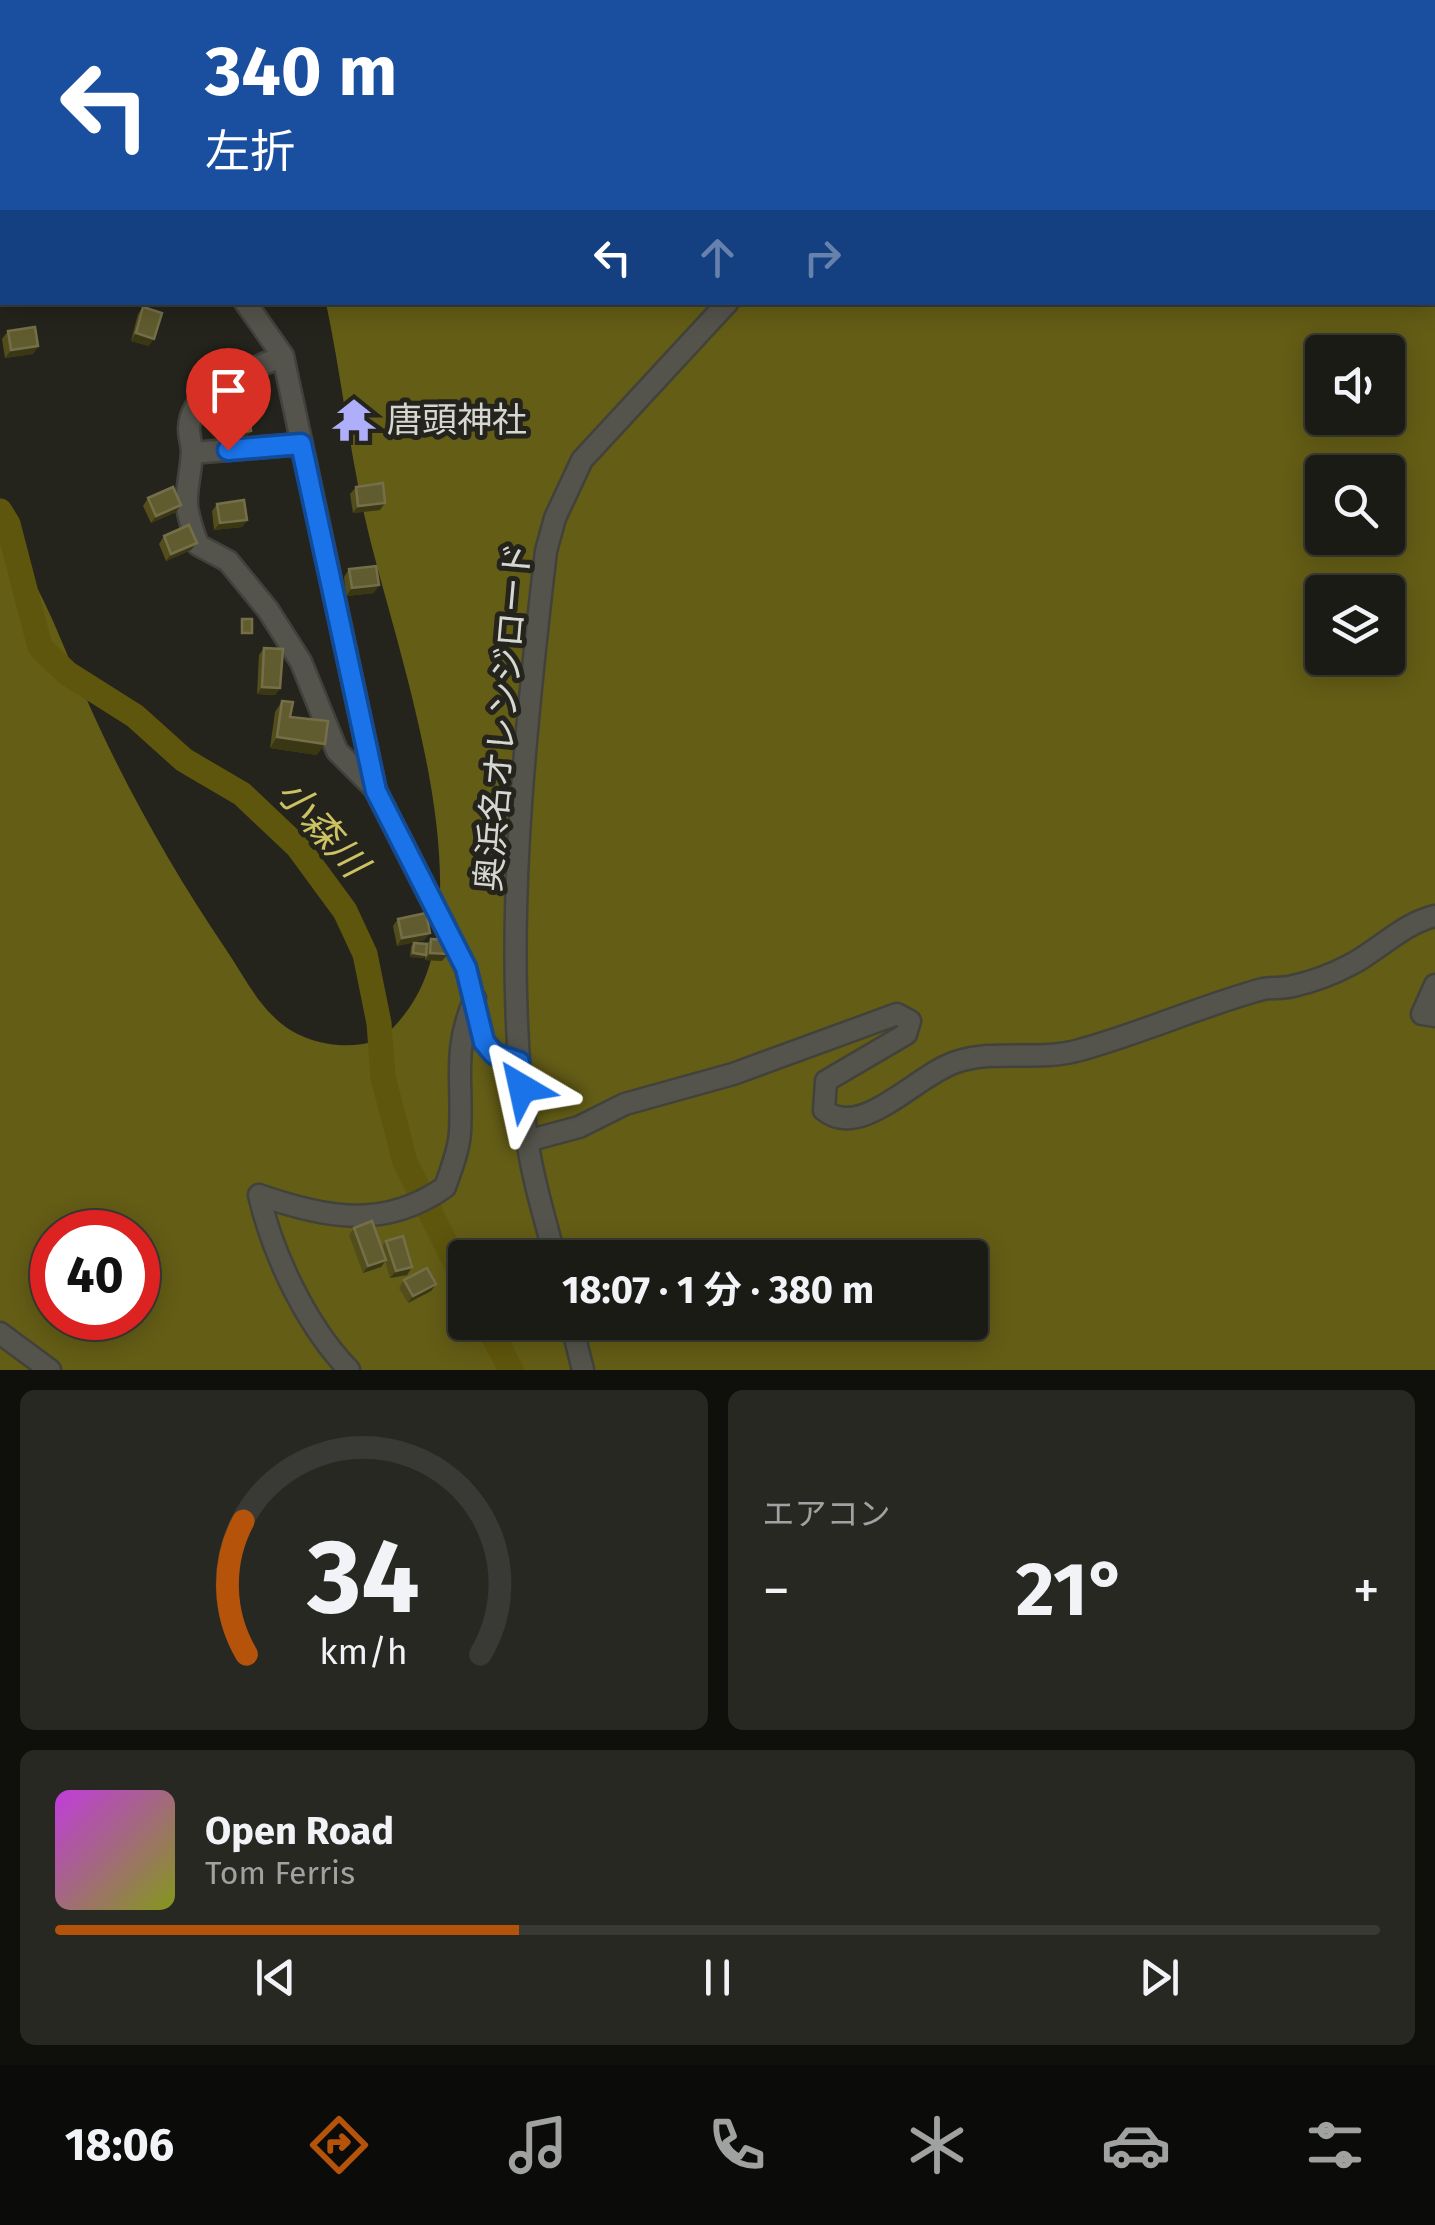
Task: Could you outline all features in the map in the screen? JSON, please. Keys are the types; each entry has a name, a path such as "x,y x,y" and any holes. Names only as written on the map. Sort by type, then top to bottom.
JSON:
{"street":[{"path":"247,305 283,356 376,791 458,952 475,998 484,1042 494,1054 519,1062"},
{"name":"奥浜名オレンジロード","path":"551,1240 527,1142 519,1062 524,792 546,551 555,518 582,460 725,305"},
{"path":"283,356 208,391 191,418 192,453 184,498 198,545 228,561 268,610 302,662 337,752 376,791"},
{"path":"192,453 301,444"},
{"path":"527,1142 579,1127 626,1104 733,1074 897,1014 910,1021 906,1034 826,1081 824,1110 840,1120 859,1119 922,1076 958,1061 988,1055 1072,1052 1234,998 1269,988 1291,987 1350,965 1407,927 1435,916"},
{"path":"1435,985 1422,1014 1435,1016"},
{"path":"349,1370 324,1340 282,1262 259,1195 308,1212 358,1219 402,1211 445,1187 460,1134 456,1077 466,1018 475,998"},
{"path":"0,1333 50,1370"},
{"path":"576,1340 583,1370"}],"shaded area":[{"path":"326,305 1435,305 1435,1370 0,1370 0,532 38,590 98,725 148,823 253,992 292,1031 338,1045 376,1040 404,1015 429,967 439,908 438,842 428,772 359,491"}],"building":[{"path":"143,307 162,313 154,339 136,333"},
{"path":"35,327 38,346 11,350 8,331"},
{"path":"249,412 251,431 224,435 221,416"},
{"path":"383,483 385,503 358,506 356,487"},
{"path":"173,487 181,505 156,516 148,498"},
{"path":"244,500 247,520 220,523 217,504"},
{"path":"189,525 197,543 171,554 164,536"},
{"path":"376,566 379,585 352,588 349,569"},
{"path":"242,619 252,619 252,633 242,633"},
{"path":"264,648 283,649 280,688 262,687"},
{"path":"282,701 293,702 290,717 328,721 325,744 277,737"},
{"path":"426,913 430,933 402,938 398,919"},
{"path":"431,939 448,940 448,954 430,953"},
{"path":"414,943 427,944 426,955 413,953"},
{"path":"372,1221 386,1260 368,1266 354,1228"},
{"path":"403,1236 412,1267 396,1271 386,1241"},
{"path":"427,1268 436,1284 413,1296 404,1280"}],"waterway":[{"name":"小森川","path":"0,511 8,524 40,647 67,673 135,716 184,760 242,794 298,847 345,911 365,954 379,1023 383,1077 405,1162 448,1248"},
{"name":"小森川","path":"495,1340 511,1370"}],"place":[{"name":"唐頭神社","path":"354,420"}],"route":[{"path":"228,450 301,444 376,791 466,968 484,1042 494,1054 519,1062 522,1088"}]}
